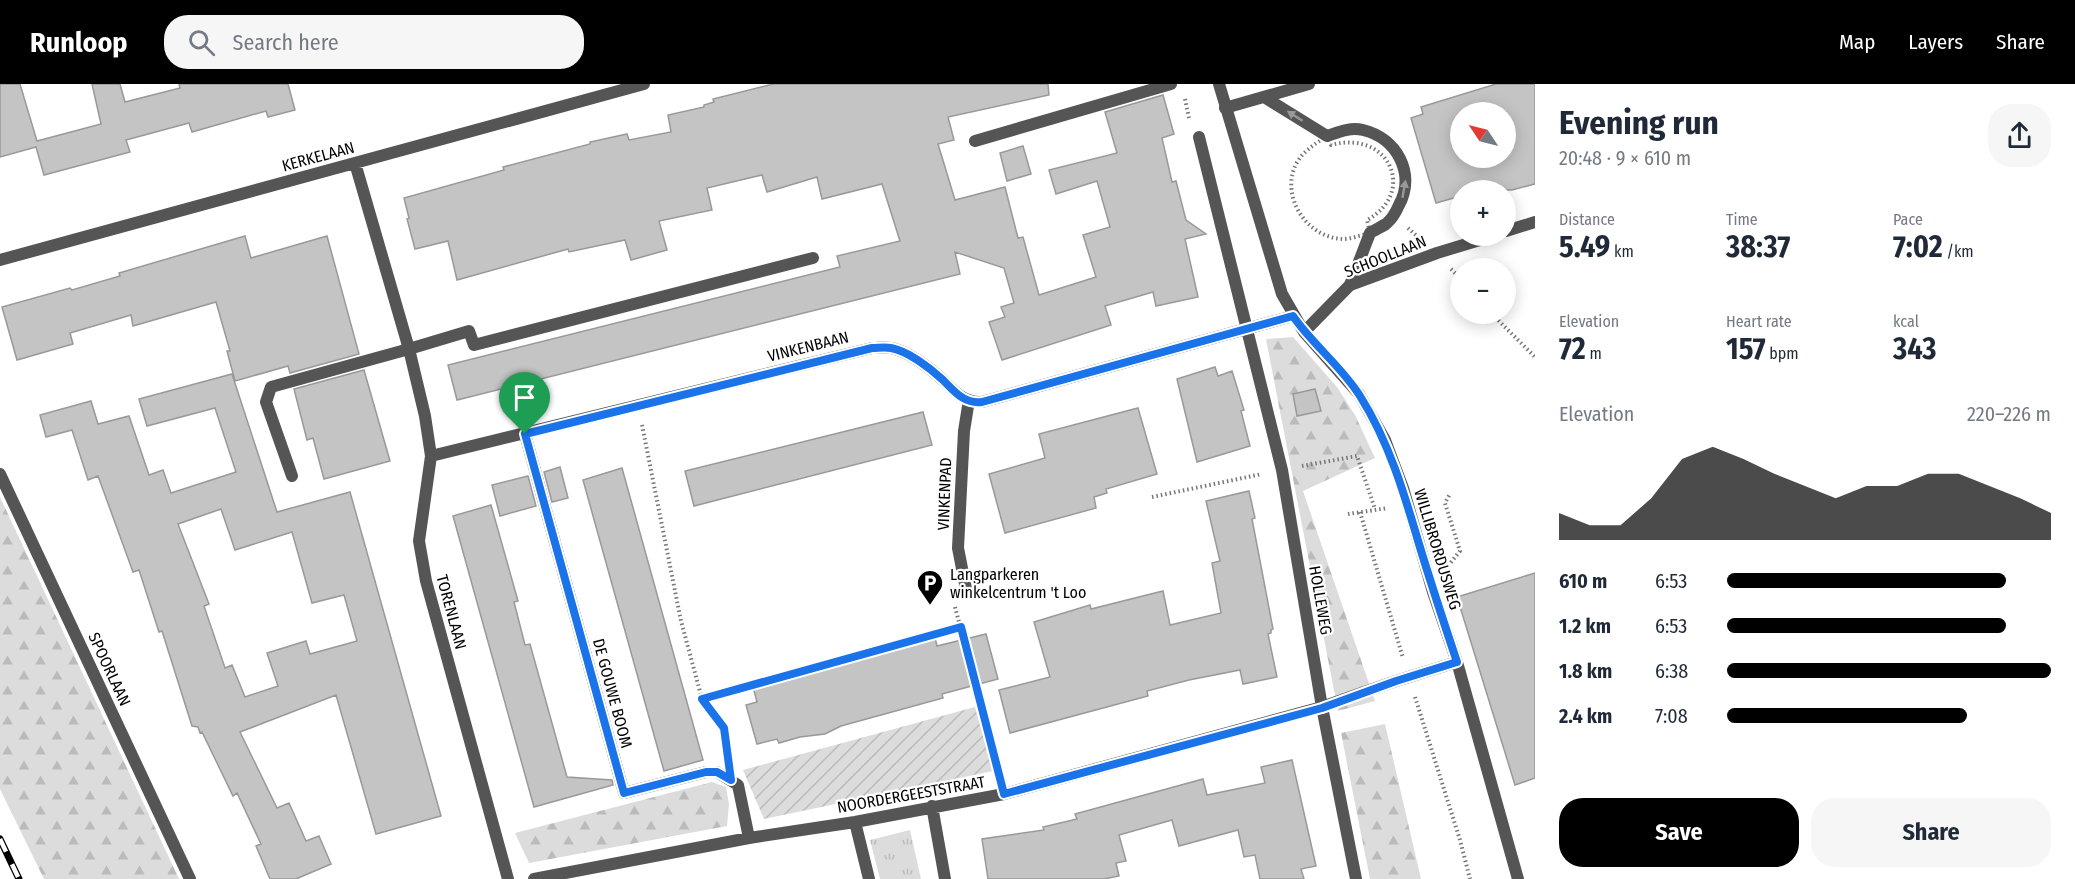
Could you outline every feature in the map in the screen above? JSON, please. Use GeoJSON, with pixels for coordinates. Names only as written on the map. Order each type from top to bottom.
{"type":"FeatureCollection","features":[{"type":"Feature","properties":{"kind":"street","name":"KERKELAAN"},"geometry":{"type":"LineString","coordinates":[[0,260],[644,84]]}},
{"type":"Feature","properties":{"kind":"street"},"geometry":{"type":"LineString","coordinates":[[975,141],[1171,84]]}},
{"type":"Feature","properties":{"kind":"street","name":"WILLIBRORDUSWEG"},"geometry":{"type":"LineString","coordinates":[[1218,84],[1282,294],[1304,332],[1359,394],[1385,440],[1457,662],[1518,879]]}},
{"type":"Feature","properties":{"kind":"street"},"geometry":{"type":"LineString","coordinates":[[1226,108],[1309,84]]}},
{"type":"Feature","properties":{"kind":"street"},"geometry":{"type":"LineString","coordinates":[[1264,97],[1327,136],[1343,130],[1361,129],[1378,135],[1392,146],[1401,160],[1406,178],[1405,195],[1394,216],[1370,233],[1350,285]]}},
{"type":"Feature","properties":{"kind":"street","name":"HOLLEWEG"},"geometry":{"type":"LineString","coordinates":[[1199,137],[1282,470],[1322,708],[1356,879]]}},
{"type":"Feature","properties":{"kind":"street","name":"TORENLAAN"},"geometry":{"type":"LineString","coordinates":[[356,163],[409,349],[425,416],[430,456],[420,541],[426,581],[508,879]]}},
{"type":"Feature","properties":{"kind":"street"},"geometry":{"type":"LineString","coordinates":[[1516,228],[1535,222]]}},
{"type":"Feature","properties":{"kind":"street","name":"SCHOOLLAAN"},"geometry":{"type":"LineString","coordinates":[[1304,332],[1350,285],[1460,246]]}},
{"type":"Feature","properties":{"kind":"street"},"geometry":{"type":"LineString","coordinates":[[292,476],[266,402],[271,387],[469,331],[474,345],[813,258]]}},
{"type":"Feature","properties":{"kind":"street"},"geometry":{"type":"LineString","coordinates":[[969,400],[975,403],[982,402],[1293,316]]}},
{"type":"Feature","properties":{"kind":"street","name":"VINKENBAAN"},"geometry":{"type":"LineString","coordinates":[[430,456],[872,348],[892,348],[906,354],[943,380],[955,394],[969,400]]}},
{"type":"Feature","properties":{"kind":"street","name":"VINKENPAD"},"geometry":{"type":"LineString","coordinates":[[966,590],[958,548],[964,431],[969,400]]}},
{"type":"Feature","properties":{"kind":"street","name":"DE GOUWE BOOM"},"geometry":{"type":"LineString","coordinates":[[525,434],[624,793],[706,772],[717,772],[731,780]]}},
{"type":"Feature","properties":{"kind":"street","name":"SPOORLAAN"},"geometry":{"type":"LineString","coordinates":[[0,474],[190,879]]}},
{"type":"Feature","properties":{"kind":"street"},"geometry":{"type":"LineString","coordinates":[[1322,708],[1457,662]]}},
{"type":"Feature","properties":{"kind":"street","name":"NOORDERGEESTSTRAAT"},"geometry":{"type":"LineString","coordinates":[[534,879],[749,838],[855,822],[1004,794],[1322,708]]}},
{"type":"Feature","properties":{"kind":"street"},"geometry":{"type":"LineString","coordinates":[[731,780],[738,785],[749,838]]}},
{"type":"Feature","properties":{"kind":"street"},"geometry":{"type":"LineString","coordinates":[[932,806],[945,879]]}},
{"type":"Feature","properties":{"kind":"street"},"geometry":{"type":"LineString","coordinates":[[855,822],[869,879]]}},
{"type":"Feature","properties":{"kind":"path"},"geometry":{"type":"LineString","coordinates":[[1184,96],[1192,130],[1199,137]]}},
{"type":"Feature","properties":{"kind":"path"},"geometry":{"type":"LineString","coordinates":[[1327,136],[1331,145],[1346,141],[1369,145],[1387,161],[1392,172],[1393,184],[1390,197],[1383,209],[1367,220],[1370,233],[1344,239],[1327,236],[1312,228],[1300,216],[1293,200],[1292,183],[1296,165],[1305,151],[1327,136]]}},
{"type":"Feature","properties":{"kind":"path"},"geometry":{"type":"LineString","coordinates":[[1502,324],[1535,357]]}},
{"type":"Feature","properties":{"kind":"path"},"geometry":{"type":"LineString","coordinates":[[638,406],[681,621],[702,699],[724,728],[731,780]]}},
{"type":"Feature","properties":{"kind":"path"},"geometry":{"type":"LineString","coordinates":[[1152,497],[1357,456],[1375,509]]}},
{"type":"Feature","properties":{"kind":"path"},"geometry":{"type":"LineString","coordinates":[[1447,567],[1460,551],[1445,503],[1450,494]]}},
{"type":"Feature","properties":{"kind":"path"},"geometry":{"type":"LineString","coordinates":[[1348,514],[1387,506],[1390,517]]}},
{"type":"Feature","properties":{"kind":"path"},"geometry":{"type":"LineString","coordinates":[[955,605],[1004,794]]}},
{"type":"Feature","properties":{"kind":"path"},"geometry":{"type":"LineString","coordinates":[[702,699],[961,627]]}},
{"type":"Feature","properties":{"kind":"green space"},"geometry":{"type":"Polygon","coordinates":[[[1293,337],[1337,387],[1355,415],[1375,458],[1303,491],[1375,701],[1338,711],[1266,339],[1293,337]]]}},
{"type":"Feature","properties":{"kind":"green space"},"geometry":{"type":"Polygon","coordinates":[[[0,497],[179,879],[44,879],[0,789],[0,497]]]}},
{"type":"Feature","properties":{"kind":"green space"},"geometry":{"type":"Polygon","coordinates":[[[975,707],[993,771],[764,819],[743,770],[975,707]]]}},
{"type":"Feature","properties":{"kind":"green space"},"geometry":{"type":"Polygon","coordinates":[[[1385,724],[1421,879],[1370,879],[1341,733],[1385,724]]]}},
{"type":"Feature","properties":{"kind":"green space"},"geometry":{"type":"Polygon","coordinates":[[[712,782],[726,787],[729,804],[727,826],[529,863],[515,833],[712,782]]]}},
{"type":"Feature","properties":{"kind":"green space"},"geometry":{"type":"Polygon","coordinates":[[[910,830],[921,879],[880,879],[870,840],[910,830]]]}},
{"type":"Feature","properties":{"kind":"building"},"geometry":{"type":"Polygon","coordinates":[[[0,84],[20,84],[37,141],[101,124],[92,84],[120,84],[125,102],[180,88],[179,84],[288,84],[295,110],[268,117],[266,111],[192,132],[189,123],[126,140],[130,152],[44,175],[36,147],[0,157],[0,84]]]}},
{"type":"Feature","properties":{"kind":"building"},"geometry":{"type":"Polygon","coordinates":[[[773,84],[1048,84],[1049,95],[948,117],[954,140],[938,144],[955,200],[1005,187],[1018,238],[1023,237],[1039,295],[1096,277],[1083,235],[1110,227],[1097,181],[1056,194],[1049,170],[1117,153],[1105,112],[1163,95],[1174,134],[1162,138],[1172,182],[1176,181],[1186,220],[1206,234],[1185,239],[1198,297],[1156,306],[1153,292],[1105,306],[1111,325],[1002,360],[989,322],[1005,317],[1001,307],[1014,303],[1004,268],[955,252],[960,274],[457,400],[448,365],[840,267],[837,256],[900,241],[882,184],[822,199],[817,177],[767,192],[762,175],[707,188],[712,210],[659,221],[667,250],[631,260],[625,240],[569,252],[568,249],[457,280],[448,241],[415,249],[404,198],[504,170],[503,167],[590,144],[590,142],[627,134],[629,140],[671,132],[668,115],[704,107],[714,102],[713,99],[773,84]]]}},
{"type":"Feature","properties":{"kind":"building"},"geometry":{"type":"Polygon","coordinates":[[[1496,84],[1535,84],[1535,184],[1516,189],[1516,180],[1450,180],[1450,199],[1436,203],[1411,118],[1423,114],[1421,107],[1496,84]]]}},
{"type":"Feature","properties":{"kind":"building"},"geometry":{"type":"Polygon","coordinates":[[[1023,146],[1031,174],[1007,181],[1000,153],[1023,146]]]}},
{"type":"Feature","properties":{"kind":"building"},"geometry":{"type":"Polygon","coordinates":[[[245,236],[251,258],[327,236],[359,354],[290,373],[288,366],[235,381],[227,351],[230,351],[216,302],[133,326],[131,315],[70,333],[73,344],[17,360],[2,307],[120,276],[119,273],[245,236]]]}},
{"type":"Feature","properties":{"kind":"building"},"geometry":{"type":"Polygon","coordinates":[[[1215,367],[1218,376],[1232,371],[1244,410],[1241,411],[1250,446],[1197,462],[1177,379],[1215,367]]]}},
{"type":"Feature","properties":{"kind":"building"},"geometry":{"type":"Polygon","coordinates":[[[364,370],[390,461],[324,479],[313,438],[307,440],[294,389],[364,370]]]}},
{"type":"Feature","properties":{"kind":"building"},"geometry":{"type":"Polygon","coordinates":[[[232,374],[277,512],[350,492],[441,816],[376,834],[336,695],[240,732],[277,808],[289,803],[306,841],[319,836],[331,864],[296,879],[270,879],[256,846],[261,844],[237,793],[233,796],[202,732],[200,733],[198,727],[192,726],[162,631],[159,632],[139,570],[133,572],[98,476],[88,480],[72,430],[46,437],[40,415],[91,401],[98,424],[129,416],[149,475],[163,470],[171,493],[236,472],[215,408],[147,426],[139,399],[232,374]],[[221,509],[178,524],[209,604],[204,606],[225,668],[232,665],[245,697],[278,686],[267,653],[306,641],[310,654],[357,641],[344,595],[312,603],[292,532],[235,550],[221,509]]]}},
{"type":"Feature","properties":{"kind":"building"},"geometry":{"type":"Polygon","coordinates":[[[1315,389],[1321,411],[1297,416],[1293,394],[1315,389]]]}},
{"type":"Feature","properties":{"kind":"building"},"geometry":{"type":"Polygon","coordinates":[[[1138,408],[1157,474],[1106,489],[1107,493],[1094,497],[1096,508],[1005,533],[989,474],[1045,458],[1039,434],[1138,408]]]}},
{"type":"Feature","properties":{"kind":"building"},"geometry":{"type":"Polygon","coordinates":[[[923,412],[932,445],[694,506],[685,471],[923,412]]]}},
{"type":"Feature","properties":{"kind":"building"},"geometry":{"type":"Polygon","coordinates":[[[560,467],[568,498],[552,502],[544,472],[560,467]]]}},
{"type":"Feature","properties":{"kind":"building"},"geometry":{"type":"Polygon","coordinates":[[[622,468],[703,760],[664,771],[583,480],[622,468]]]}},
{"type":"Feature","properties":{"kind":"building"},"geometry":{"type":"Polygon","coordinates":[[[528,476],[536,506],[500,516],[492,485],[528,476]]]}},
{"type":"Feature","properties":{"kind":"building"},"geometry":{"type":"Polygon","coordinates":[[[1249,491],[1255,518],[1252,519],[1273,629],[1268,634],[1277,677],[1243,684],[1240,670],[1189,680],[1147,691],[1148,696],[1010,733],[999,690],[1050,677],[1034,622],[1090,605],[1091,609],[1163,591],[1170,625],[1221,613],[1212,563],[1220,561],[1206,501],[1249,491]]]}},
{"type":"Feature","properties":{"kind":"building"},"geometry":{"type":"Polygon","coordinates":[[[491,505],[518,601],[514,602],[525,645],[530,644],[567,777],[612,780],[613,785],[534,807],[453,516],[491,505]]]}},
{"type":"Feature","properties":{"kind":"building"},"geometry":{"type":"Polygon","coordinates":[[[1535,573],[1535,778],[1515,785],[1457,597],[1535,573]]]}},
{"type":"Feature","properties":{"kind":"building"},"geometry":{"type":"Polygon","coordinates":[[[986,634],[998,679],[942,694],[943,698],[841,726],[825,734],[800,737],[779,743],[777,739],[757,744],[746,705],[757,702],[753,687],[935,638],[937,646],[986,634]]]}},
{"type":"Feature","properties":{"kind":"building"},"geometry":{"type":"Polygon","coordinates":[[[1292,760],[1316,866],[1301,869],[1304,879],[1260,879],[1255,855],[1244,857],[1238,830],[1179,846],[1172,820],[1119,835],[1126,861],[1116,863],[1119,876],[1104,879],[988,879],[982,839],[1044,830],[1043,827],[1077,819],[1075,814],[1203,779],[1207,795],[1265,783],[1261,767],[1292,760]]]}},
{"type":"Feature","properties":{"kind":"railway"},"geometry":{"type":"LineString","coordinates":[[0,839],[19,879]]}},
{"type":"Feature","properties":{"kind":"place","name":"Langparkeren winkelcentrum 't Loo"},"geometry":{"type":"Point","coordinates":[930,606]}},
{"type":"Feature","properties":{"kind":"route"},"geometry":{"type":"LineString","coordinates":[[1293,316],[1304,332],[1359,394],[1385,440],[1457,662],[1322,708],[1004,794],[961,627],[702,699],[724,728],[731,780],[717,772],[706,772],[624,793],[525,434],[872,348],[892,348],[906,354],[943,380],[955,394],[975,403],[982,402],[1293,316]]}}]}
